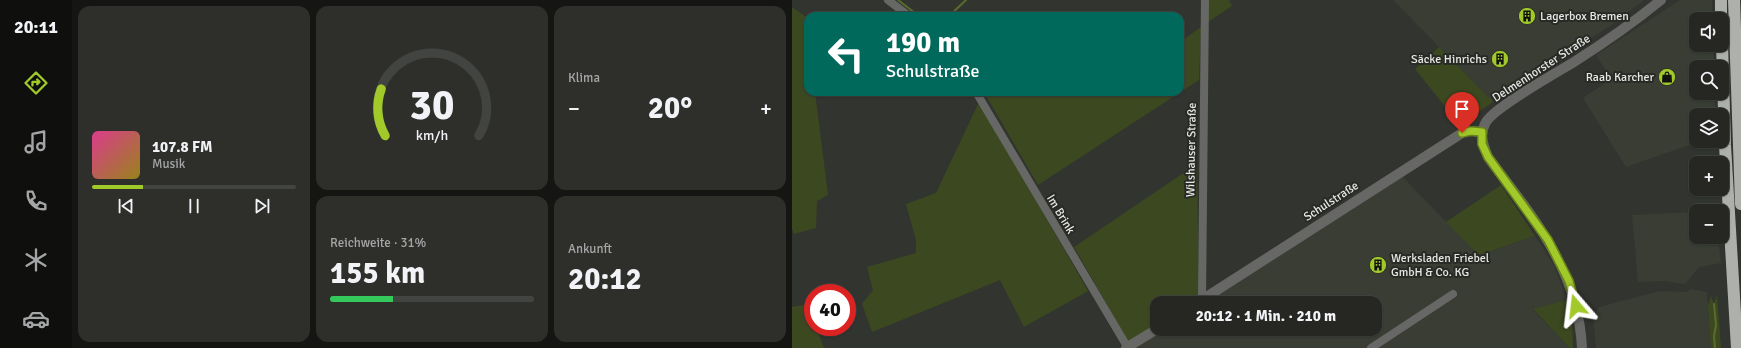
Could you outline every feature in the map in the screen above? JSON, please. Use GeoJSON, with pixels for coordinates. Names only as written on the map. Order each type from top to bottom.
{"type":"FeatureCollection","features":[{"type":"Feature","properties":{"kind":"highway"},"geometry":{"type":"LineString","coordinates":[[1721,0],[1721,12]]}},
{"type":"Feature","properties":{"kind":"highway"},"geometry":{"type":"LineString","coordinates":[[1734,0],[1741,204]]}},
{"type":"Feature","properties":{"kind":"highway"},"geometry":{"type":"LineString","coordinates":[[1722,52],[1728,211],[1737,348]]}},
{"type":"Feature","properties":{"kind":"street"},"geometry":{"type":"LineString","coordinates":[[888,0],[904,12]]}},
{"type":"Feature","properties":{"kind":"street","name":"Wilshauser Straße"},"geometry":{"type":"LineString","coordinates":[[1199,296],[1205,0]]}},
{"type":"Feature","properties":{"kind":"street","name":"Delmenhorster Straße"},"geometry":{"type":"LineString","coordinates":[[1482,132],[1486,122],[1503,107],[1612,37],[1661,0]]}},
{"type":"Feature","properties":{"kind":"street","name":"Im Brink"},"geometry":{"type":"LineString","coordinates":[[978,96],[1127,348]]}},
{"type":"Feature","properties":{"kind":"street","name":"Schulstraße"},"geometry":{"type":"LineString","coordinates":[[1208,296],[1462,133],[1470,131],[1482,132]]}},
{"type":"Feature","properties":{"kind":"street"},"geometry":{"type":"LineString","coordinates":[[1482,132],[1482,144],[1488,157],[1548,240],[1569,281],[1576,306],[1582,348]]}},
{"type":"Feature","properties":{"kind":"street"},"geometry":{"type":"LineString","coordinates":[[1371,348],[1453,294]]}},
{"type":"Feature","properties":{"kind":"street"},"geometry":{"type":"LineString","coordinates":[[1127,348],[1150,333]]}},
{"type":"Feature","properties":{"kind":"shaded area"},"geometry":{"type":"Polygon","coordinates":[[[1393,0],[1644,0],[1610,26],[1493,102],[1393,0]]]}},
{"type":"Feature","properties":{"kind":"shaded area"},"geometry":{"type":"Polygon","coordinates":[[[1680,0],[1712,0],[1712,12],[1689,12],[1689,52],[1713,52],[1714,60],[1689,60],[1689,100],[1715,100],[1715,108],[1689,108],[1689,145],[1626,167],[1583,98],[1611,79],[1596,55],[1680,0]]]}},
{"type":"Feature","properties":{"kind":"shaded area"},"geometry":{"type":"Polygon","coordinates":[[[1402,175],[1479,255],[1535,236],[1554,265],[1567,300],[1533,310],[1570,348],[1133,348],[1152,336],[1382,336],[1382,296],[1214,296],[1402,175]]]}},
{"type":"Feature","properties":{"kind":"shaded area"},"geometry":{"type":"Polygon","coordinates":[[[1689,212],[1689,244],[1719,244],[1721,263],[1699,267],[1685,284],[1665,281],[1638,282],[1632,215],[1689,212]]]}},
{"type":"Feature","properties":{"kind":"shaded area"},"geometry":{"type":"Polygon","coordinates":[[[1691,289],[1707,292],[1711,348],[1596,348],[1593,316],[1599,307],[1659,291],[1686,292],[1691,289]]]}},
{"type":"Feature","properties":{"kind":"green space"},"geometry":{"type":"Polygon","coordinates":[[[1208,0],[1229,0],[1232,6],[1208,22],[1208,0]]]}},
{"type":"Feature","properties":{"kind":"green space"},"geometry":{"type":"Polygon","coordinates":[[[792,7],[804,15],[804,96],[816,96],[828,195],[817,201],[816,228],[794,234],[792,229],[792,7]]]}},
{"type":"Feature","properties":{"kind":"green space"},"geometry":{"type":"Polygon","coordinates":[[[1201,27],[1199,80],[1184,90],[1184,39],[1201,27]]]}},
{"type":"Feature","properties":{"kind":"green space"},"geometry":{"type":"Polygon","coordinates":[[[1439,47],[1493,102],[1460,125],[1415,69],[1439,47]]]}},
{"type":"Feature","properties":{"kind":"green space"},"geometry":{"type":"Polygon","coordinates":[[[986,96],[1174,96],[1038,185],[986,96]]]}},
{"type":"Feature","properties":{"kind":"green space"},"geometry":{"type":"Polygon","coordinates":[[[979,102],[1088,291],[1024,327],[1000,280],[872,332],[862,304],[873,290],[867,267],[916,253],[916,240],[906,204],[936,193],[979,102]]]}},
{"type":"Feature","properties":{"kind":"green space"},"geometry":{"type":"Polygon","coordinates":[[[1197,169],[1199,296],[1150,296],[1150,329],[1129,343],[1074,247],[1188,170],[1197,169]]]}},
{"type":"Feature","properties":{"kind":"green space"},"geometry":{"type":"Polygon","coordinates":[[[1501,185],[1535,236],[1479,255],[1446,222],[1501,185]]]}},
{"type":"Feature","properties":{"kind":"green space"},"geometry":{"type":"Polygon","coordinates":[[[1717,295],[1721,348],[1711,348],[1708,306],[1711,296],[1714,304],[1717,295]]]}},
{"type":"Feature","properties":{"kind":"green space"},"geometry":{"type":"Polygon","coordinates":[[[1567,300],[1572,322],[1573,348],[1570,348],[1533,309],[1567,300]]]}},
{"type":"Feature","properties":{"kind":"green space"},"geometry":{"type":"Polygon","coordinates":[[[804,305],[804,336],[819,336],[824,348],[792,348],[792,307],[804,305]]]}},
{"type":"Feature","properties":{"kind":"waterway"},"geometry":{"type":"LineString","coordinates":[[898,0],[914,12]]}},
{"type":"Feature","properties":{"kind":"waterway"},"geometry":{"type":"LineString","coordinates":[[953,12],[966,0]]}},
{"type":"Feature","properties":{"kind":"waterway"},"geometry":{"type":"LineString","coordinates":[[1714,304],[1716,325],[1714,336],[1715,348]]}},
{"type":"Feature","properties":{"kind":"place","name":"Lagerbox Bremen"},"geometry":{"type":"Point","coordinates":[1527,16]}},
{"type":"Feature","properties":{"kind":"place","name":"Säcke Hinrichs"},"geometry":{"type":"Point","coordinates":[1500,59]}},
{"type":"Feature","properties":{"kind":"place","name":"Raab Karcher"},"geometry":{"type":"Point","coordinates":[1667,77]}},
{"type":"Feature","properties":{"kind":"place","name":"Werksladen Friebel GmbH & Co. KG"},"geometry":{"type":"Point","coordinates":[1378,265]}},
{"type":"Feature","properties":{"kind":"route"},"geometry":{"type":"LineString","coordinates":[[1462,133],[1470,131],[1482,132],[1482,144],[1488,157],[1548,240],[1559,260],[1569,281],[1576,306]]}}]}
